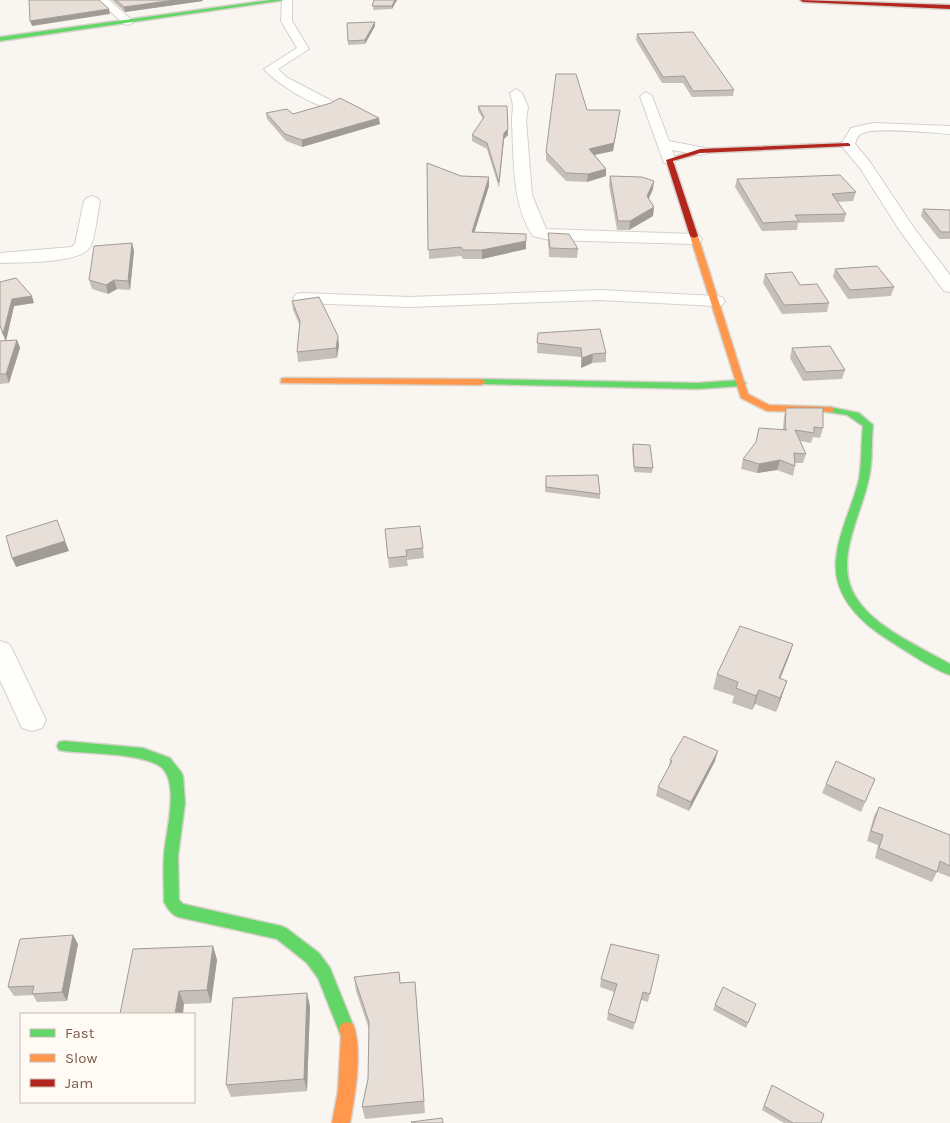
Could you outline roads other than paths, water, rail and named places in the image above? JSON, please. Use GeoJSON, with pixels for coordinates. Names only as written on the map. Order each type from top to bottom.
{"type":"FeatureCollection","features":[{"type":"Feature","properties":{"kind":"street"},"geometry":{"type":"LineString","coordinates":[[103,0],[128,22]]}},
{"type":"Feature","properties":{"kind":"street"},"geometry":{"type":"LineString","coordinates":[[0,39],[282,0]]}},
{"type":"Feature","properties":{"kind":"street"},"geometry":{"type":"LineString","coordinates":[[286,0],[289,6],[286,16],[287,23],[300,38],[303,49],[270,69],[282,80],[327,104]]}},
{"type":"Feature","properties":{"kind":"street"},"geometry":{"type":"LineString","coordinates":[[803,0],[950,7]]}},
{"type":"Feature","properties":{"kind":"street"},"geometry":{"type":"LineString","coordinates":[[516,93],[521,107],[519,120],[524,195],[539,233],[550,235],[694,239]]}},
{"type":"Feature","properties":{"kind":"street"},"geometry":{"type":"LineString","coordinates":[[646,96],[664,144],[716,301],[744,396],[767,408],[849,411],[861,417],[868,425],[864,478],[845,537],[839,562],[839,582],[851,602],[868,619],[950,670]]}},
{"type":"Feature","properties":{"kind":"street"},"geometry":{"type":"LineString","coordinates":[[848,144],[850,137],[857,130],[863,128],[950,130]]}},
{"type":"Feature","properties":{"kind":"street"},"geometry":{"type":"LineString","coordinates":[[664,144],[700,151]]}},
{"type":"Feature","properties":{"kind":"street"},"geometry":{"type":"LineString","coordinates":[[669,160],[700,151],[848,144]]}},
{"type":"Feature","properties":{"kind":"street"},"geometry":{"type":"LineString","coordinates":[[848,144],[875,176],[908,232],[942,263],[950,287]]}},
{"type":"Feature","properties":{"kind":"street"},"geometry":{"type":"LineString","coordinates":[[0,258],[70,253],[78,250],[84,245],[92,201]]}},
{"type":"Feature","properties":{"kind":"street"},"geometry":{"type":"LineString","coordinates":[[302,298],[409,302],[600,295],[716,301]]}},
{"type":"Feature","properties":{"kind":"street"},"geometry":{"type":"LineString","coordinates":[[284,381],[560,382],[697,386],[741,383]]}},
{"type":"Feature","properties":{"kind":"street"},"geometry":{"type":"LineString","coordinates":[[0,651],[32,720]]}},
{"type":"Feature","properties":{"kind":"street"},"geometry":{"type":"LineString","coordinates":[[64,746],[143,753],[165,762],[176,776],[178,803],[171,856],[172,902],[178,910],[221,922],[281,933],[313,958],[324,974],[334,995],[349,1036],[347,1091],[341,1123]]}}]}
